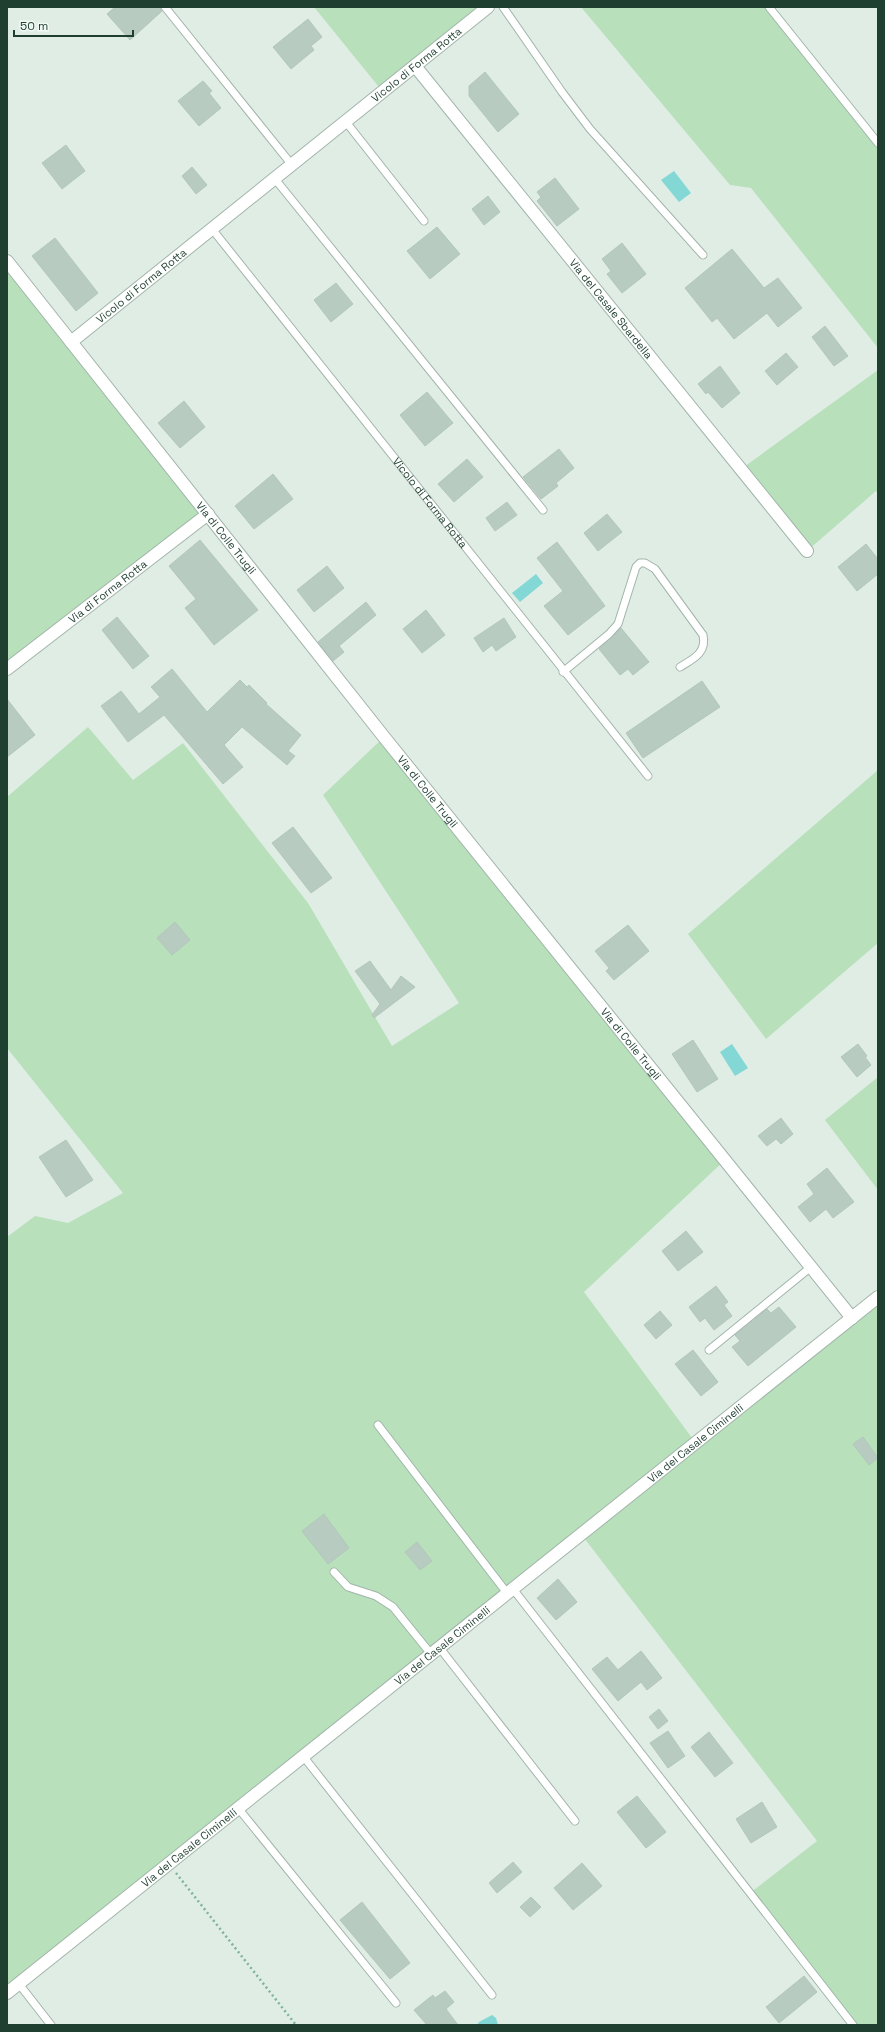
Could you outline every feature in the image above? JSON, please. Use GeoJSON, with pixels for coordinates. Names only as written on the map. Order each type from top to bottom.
{"type":"FeatureCollection","features":[{"type":"Feature","properties":{"kind":"street","name":"Vicolo di Forma Rotta"},"geometry":{"type":"LineString","coordinates":[[71,342],[488,7]]}},
{"type":"Feature","properties":{"kind":"street","name":"Via del Casale Sbardella"},"geometry":{"type":"LineString","coordinates":[[415,66],[807,551]]}},
{"type":"Feature","properties":{"kind":"street","name":"Via di Colle Trugli"},"geometry":{"type":"LineString","coordinates":[[7,261],[384,737],[852,1318]]}},
{"type":"Feature","properties":{"kind":"street","name":"Via di Forma Rotta"},"geometry":{"type":"LineString","coordinates":[[7,669],[208,514]]}},
{"type":"Feature","properties":{"kind":"street","name":"Via del Casale Ciminelli"},"geometry":{"type":"LineString","coordinates":[[7,1993],[878,1297]]}},
{"type":"Feature","properties":{"kind":"lane"},"geometry":{"type":"LineString","coordinates":[[165,7],[292,165]]}},
{"type":"Feature","properties":{"kind":"lane"},"geometry":{"type":"LineString","coordinates":[[503,7],[562,92],[590,129],[703,255]]}},
{"type":"Feature","properties":{"kind":"lane"},"geometry":{"type":"LineString","coordinates":[[769,7],[878,143]]}},
{"type":"Feature","properties":{"kind":"lane"},"geometry":{"type":"LineString","coordinates":[[346,122],[424,221]]}},
{"type":"Feature","properties":{"kind":"lane"},"geometry":{"type":"LineString","coordinates":[[275,178],[543,510]]}},
{"type":"Feature","properties":{"kind":"lane","name":"Vicolo di Forma Rotta"},"geometry":{"type":"LineString","coordinates":[[212,229],[563,672],[648,776]]}},
{"type":"Feature","properties":{"kind":"lane"},"geometry":{"type":"LineString","coordinates":[[563,672],[609,634],[618,624],[624,610],[636,567],[640,563],[645,562],[655,569],[703,635],[704,645],[699,654],[680,667]]}},
{"type":"Feature","properties":{"kind":"lane"},"geometry":{"type":"LineString","coordinates":[[709,1350],[811,1267]]}},
{"type":"Feature","properties":{"kind":"lane"},"geometry":{"type":"LineString","coordinates":[[378,1425],[853,2025]]}},
{"type":"Feature","properties":{"kind":"lane"},"geometry":{"type":"LineString","coordinates":[[334,1572],[348,1587],[376,1596],[393,1607],[435,1651],[575,1821]]}},
{"type":"Feature","properties":{"kind":"lane"},"geometry":{"type":"LineString","coordinates":[[303,1756],[492,1995]]}},
{"type":"Feature","properties":{"kind":"lane"},"geometry":{"type":"LineString","coordinates":[[238,1808],[396,2003]]}},
{"type":"Feature","properties":{"kind":"lane"},"geometry":{"type":"LineString","coordinates":[[19,1984],[51,2025]]}},
{"type":"Feature","properties":{"kind":"path"},"geometry":{"type":"LineString","coordinates":[[169,1864],[296,2025]]}},
{"type":"Feature","properties":{"kind":"green space"},"geometry":{"type":"Polygon","coordinates":[[[314,7],[488,7],[383,92],[314,7]]]}},
{"type":"Feature","properties":{"kind":"green space"},"geometry":{"type":"Polygon","coordinates":[[[581,7],[769,7],[878,143],[878,348],[751,188],[730,185],[581,7]]]}},
{"type":"Feature","properties":{"kind":"green space"},"geometry":{"type":"Polygon","coordinates":[[[7,261],[208,514],[7,669],[7,261]]]}},
{"type":"Feature","properties":{"kind":"green space"},"geometry":{"type":"Polygon","coordinates":[[[878,370],[878,494],[876,491],[807,551],[741,469],[878,370]]]}},
{"type":"Feature","properties":{"kind":"green space"},"geometry":{"type":"Polygon","coordinates":[[[88,727],[133,780],[183,743],[308,903],[392,1046],[459,1003],[323,795],[384,737],[725,1160],[584,1292],[695,1442],[878,1297],[878,2025],[853,2025],[750,1893],[817,1841],[581,1534],[7,1993],[7,1237],[35,1216],[68,1223],[123,1193],[7,1048],[7,797],[88,727]]]}},
{"type":"Feature","properties":{"kind":"green space"},"geometry":{"type":"Polygon","coordinates":[[[878,770],[878,943],[766,1039],[688,934],[878,770]]]}},
{"type":"Feature","properties":{"kind":"green space"},"geometry":{"type":"Polygon","coordinates":[[[878,1077],[878,1190],[825,1120],[878,1077]]]}},
{"type":"Feature","properties":{"kind":"water"},"geometry":{"type":"Polygon","coordinates":[[[674,171],[691,193],[679,202],[661,180],[674,171]]]}},
{"type":"Feature","properties":{"kind":"water"},"geometry":{"type":"Polygon","coordinates":[[[536,574],[543,583],[520,602],[512,593],[536,574]]]}},
{"type":"Feature","properties":{"kind":"water"},"geometry":{"type":"Polygon","coordinates":[[[732,1044],[748,1068],[735,1076],[720,1052],[732,1044]]]}},
{"type":"Feature","properties":{"kind":"water"},"geometry":{"type":"Polygon","coordinates":[[[492,2015],[496,2018],[498,2025],[477,2025],[479,2022],[492,2015]]]}},
{"type":"Feature","properties":{"kind":"building"},"geometry":{"type":"Polygon","coordinates":[[[115,7],[160,7],[162,11],[130,40],[107,14],[115,7]]]}},
{"type":"Feature","properties":{"kind":"building"},"geometry":{"type":"Polygon","coordinates":[[[308,19],[322,37],[311,46],[314,50],[291,69],[273,47],[308,19]]]}},
{"type":"Feature","properties":{"kind":"building"},"geometry":{"type":"Polygon","coordinates":[[[485,72],[519,114],[498,132],[469,96],[469,86],[485,72]]]}},
{"type":"Feature","properties":{"kind":"building"},"geometry":{"type":"Polygon","coordinates":[[[203,81],[212,91],[209,93],[221,108],[199,126],[178,101],[203,81]]]}},
{"type":"Feature","properties":{"kind":"building"},"geometry":{"type":"Polygon","coordinates":[[[66,145],[85,171],[62,189],[42,163],[66,145]]]}},
{"type":"Feature","properties":{"kind":"building"},"geometry":{"type":"Polygon","coordinates":[[[192,167],[207,185],[196,194],[182,176],[192,167]]]}},
{"type":"Feature","properties":{"kind":"building"},"geometry":{"type":"Polygon","coordinates":[[[555,178],[579,209],[557,226],[537,201],[541,197],[537,192],[555,178]]]}},
{"type":"Feature","properties":{"kind":"building"},"geometry":{"type":"Polygon","coordinates":[[[488,196],[500,212],[484,225],[472,209],[488,196]]]}},
{"type":"Feature","properties":{"kind":"building"},"geometry":{"type":"Polygon","coordinates":[[[437,227],[460,254],[430,279],[407,251],[437,227]]]}},
{"type":"Feature","properties":{"kind":"building"},"geometry":{"type":"Polygon","coordinates":[[[55,238],[98,293],[76,311],[32,256],[55,238]]]}},
{"type":"Feature","properties":{"kind":"building"},"geometry":{"type":"Polygon","coordinates":[[[622,243],[646,274],[622,293],[607,274],[611,271],[602,259],[622,243]]]}},
{"type":"Feature","properties":{"kind":"building"},"geometry":{"type":"Polygon","coordinates":[[[732,249],[764,288],[778,278],[802,308],[778,327],[767,313],[734,339],[717,318],[712,322],[685,288],[732,249]]]}},
{"type":"Feature","properties":{"kind":"building"},"geometry":{"type":"Polygon","coordinates":[[[336,283],[353,304],[331,322],[314,300],[336,283]]]}},
{"type":"Feature","properties":{"kind":"building"},"geometry":{"type":"Polygon","coordinates":[[[825,326],[848,356],[834,366],[812,337],[825,326]]]}},
{"type":"Feature","properties":{"kind":"building"},"geometry":{"type":"Polygon","coordinates":[[[786,353],[798,367],[777,385],[765,371],[786,353]]]}},
{"type":"Feature","properties":{"kind":"building"},"geometry":{"type":"Polygon","coordinates":[[[720,366],[740,393],[722,408],[708,392],[706,394],[698,384],[720,366]]]}},
{"type":"Feature","properties":{"kind":"building"},"geometry":{"type":"Polygon","coordinates":[[[427,392],[453,423],[425,446],[400,415],[427,392]]]}},
{"type":"Feature","properties":{"kind":"building"},"geometry":{"type":"Polygon","coordinates":[[[184,401],[205,427],[180,448],[158,423],[184,401]]]}},
{"type":"Feature","properties":{"kind":"building"},"geometry":{"type":"Polygon","coordinates":[[[559,449],[574,468],[556,483],[558,486],[541,499],[523,477],[559,449]]]}},
{"type":"Feature","properties":{"kind":"building"},"geometry":{"type":"Polygon","coordinates":[[[467,459],[483,477],[454,502],[438,484],[467,459]]]}},
{"type":"Feature","properties":{"kind":"building"},"geometry":{"type":"Polygon","coordinates":[[[273,474],[293,499],[254,529],[235,506],[273,474]]]}},
{"type":"Feature","properties":{"kind":"building"},"geometry":{"type":"Polygon","coordinates":[[[507,502],[517,515],[495,531],[486,518],[507,502]]]}},
{"type":"Feature","properties":{"kind":"building"},"geometry":{"type":"Polygon","coordinates":[[[607,514],[622,532],[598,551],[584,533],[607,514]]]}},
{"type":"Feature","properties":{"kind":"building"},"geometry":{"type":"Polygon","coordinates":[[[200,540],[258,610],[214,645],[185,608],[196,599],[169,566],[200,540]]]}},
{"type":"Feature","properties":{"kind":"building"},"geometry":{"type":"Polygon","coordinates":[[[557,542],[605,606],[568,635],[544,606],[563,591],[537,558],[557,542]]]}},
{"type":"Feature","properties":{"kind":"building"},"geometry":{"type":"Polygon","coordinates":[[[866,544],[878,559],[878,574],[857,591],[838,567],[866,544]]]}},
{"type":"Feature","properties":{"kind":"building"},"geometry":{"type":"Polygon","coordinates":[[[327,566],[344,588],[314,612],[297,590],[327,566]]]}},
{"type":"Feature","properties":{"kind":"building"},"geometry":{"type":"Polygon","coordinates":[[[366,602],[376,615],[339,646],[344,652],[333,661],[318,642],[366,602]]]}},
{"type":"Feature","properties":{"kind":"building"},"geometry":{"type":"Polygon","coordinates":[[[426,610],[445,635],[422,653],[403,629],[426,610]]]}},
{"type":"Feature","properties":{"kind":"building"},"geometry":{"type":"Polygon","coordinates":[[[117,617],[149,656],[133,669],[102,630],[117,617]]]}},
{"type":"Feature","properties":{"kind":"building"},"geometry":{"type":"Polygon","coordinates":[[[504,618],[516,637],[496,651],[492,645],[483,652],[474,638],[504,618]]]}},
{"type":"Feature","properties":{"kind":"building"},"geometry":{"type":"Polygon","coordinates":[[[621,628],[649,662],[633,675],[628,669],[620,675],[599,649],[621,628]]]}},
{"type":"Feature","properties":{"kind":"building"},"geometry":{"type":"Polygon","coordinates":[[[172,669],[207,712],[240,680],[247,687],[249,685],[267,703],[266,704],[301,735],[288,751],[295,756],[287,765],[242,727],[224,745],[243,767],[223,784],[164,715],[128,742],[101,706],[121,691],[139,714],[160,697],[151,687],[172,669]]]}},
{"type":"Feature","properties":{"kind":"building"},"geometry":{"type":"Polygon","coordinates":[[[702,681],[720,707],[643,758],[626,733],[702,681]]]}},
{"type":"Feature","properties":{"kind":"building"},"geometry":{"type":"Polygon","coordinates":[[[7,699],[35,735],[7,757],[7,699]]]}},
{"type":"Feature","properties":{"kind":"building"},"geometry":{"type":"Polygon","coordinates":[[[293,827],[332,878],[311,893],[272,843],[293,827]]]}},
{"type":"Feature","properties":{"kind":"building"},"geometry":{"type":"Polygon","coordinates":[[[175,922],[190,940],[172,955],[157,938],[175,922]]]}},
{"type":"Feature","properties":{"kind":"building"},"geometry":{"type":"Polygon","coordinates":[[[628,925],[649,951],[614,980],[606,971],[609,968],[595,951],[628,925]]]}},
{"type":"Feature","properties":{"kind":"building"},"geometry":{"type":"Polygon","coordinates":[[[370,961],[391,990],[401,976],[415,987],[374,1018],[372,1015],[380,1004],[355,971],[370,961]]]}},
{"type":"Feature","properties":{"kind":"building"},"geometry":{"type":"Polygon","coordinates":[[[693,1040],[718,1079],[697,1092],[672,1054],[693,1040]]]}},
{"type":"Feature","properties":{"kind":"building"},"geometry":{"type":"Polygon","coordinates":[[[858,1044],[867,1056],[865,1057],[871,1065],[857,1077],[841,1057],[858,1044]]]}},
{"type":"Feature","properties":{"kind":"building"},"geometry":{"type":"Polygon","coordinates":[[[781,1118],[793,1134],[781,1144],[776,1139],[767,1146],[758,1136],[781,1118]]]}},
{"type":"Feature","properties":{"kind":"building"},"geometry":{"type":"Polygon","coordinates":[[[66,1140],[93,1180],[66,1197],[39,1157],[66,1140]]]}},
{"type":"Feature","properties":{"kind":"building"},"geometry":{"type":"Polygon","coordinates":[[[827,1168],[854,1202],[833,1218],[826,1209],[810,1222],[798,1207],[814,1194],[807,1184],[827,1168]]]}},
{"type":"Feature","properties":{"kind":"building"},"geometry":{"type":"Polygon","coordinates":[[[686,1231],[703,1252],[678,1271],[662,1251],[686,1231]]]}},
{"type":"Feature","properties":{"kind":"building"},"geometry":{"type":"Polygon","coordinates":[[[716,1286],[728,1302],[724,1305],[732,1316],[714,1330],[705,1318],[700,1322],[689,1307],[716,1286]]]}},
{"type":"Feature","properties":{"kind":"building"},"geometry":{"type":"Polygon","coordinates":[[[779,1307],[796,1327],[748,1366],[732,1347],[740,1341],[735,1335],[767,1309],[771,1313],[779,1307]]]}},
{"type":"Feature","properties":{"kind":"building"},"geometry":{"type":"Polygon","coordinates":[[[660,1311],[672,1325],[656,1339],[644,1325],[660,1311]]]}},
{"type":"Feature","properties":{"kind":"building"},"geometry":{"type":"Polygon","coordinates":[[[693,1350],[718,1382],[701,1396],[675,1364],[693,1350]]]}},
{"type":"Feature","properties":{"kind":"building"},"geometry":{"type":"Polygon","coordinates":[[[863,1437],[878,1458],[869,1465],[853,1444],[863,1437]]]}},
{"type":"Feature","properties":{"kind":"building"},"geometry":{"type":"Polygon","coordinates":[[[324,1514],[349,1548],[328,1564],[302,1531],[324,1514]]]}},
{"type":"Feature","properties":{"kind":"building"},"geometry":{"type":"Polygon","coordinates":[[[417,1542],[432,1561],[420,1570],[405,1552],[417,1542]]]}},
{"type":"Feature","properties":{"kind":"building"},"geometry":{"type":"Polygon","coordinates":[[[558,1579],[577,1602],[556,1620],[537,1598],[558,1579]]]}},
{"type":"Feature","properties":{"kind":"building"},"geometry":{"type":"Polygon","coordinates":[[[641,1651],[662,1678],[647,1690],[641,1682],[618,1701],[592,1669],[607,1657],[618,1670],[641,1651]]]}},
{"type":"Feature","properties":{"kind":"building"},"geometry":{"type":"Polygon","coordinates":[[[659,1709],[668,1721],[658,1729],[649,1717],[659,1709]]]}},
{"type":"Feature","properties":{"kind":"building"},"geometry":{"type":"Polygon","coordinates":[[[668,1731],[685,1756],[668,1768],[650,1743],[668,1731]]]}},
{"type":"Feature","properties":{"kind":"building"},"geometry":{"type":"Polygon","coordinates":[[[709,1732],[733,1763],[715,1777],[691,1747],[709,1732]]]}},
{"type":"Feature","properties":{"kind":"building"},"geometry":{"type":"Polygon","coordinates":[[[637,1796],[666,1832],[646,1848],[617,1812],[637,1796]]]}},
{"type":"Feature","properties":{"kind":"building"},"geometry":{"type":"Polygon","coordinates":[[[762,1802],[777,1827],[751,1843],[736,1819],[762,1802]]]}},
{"type":"Feature","properties":{"kind":"building"},"geometry":{"type":"Polygon","coordinates":[[[513,1862],[522,1872],[497,1893],[489,1883],[513,1862]]]}},
{"type":"Feature","properties":{"kind":"building"},"geometry":{"type":"Polygon","coordinates":[[[582,1863],[602,1886],[573,1910],[554,1888],[582,1863]]]}},
{"type":"Feature","properties":{"kind":"building"},"geometry":{"type":"Polygon","coordinates":[[[531,1897],[541,1907],[530,1917],[520,1907],[531,1897]]]}},
{"type":"Feature","properties":{"kind":"building"},"geometry":{"type":"Polygon","coordinates":[[[362,1902],[410,1963],[390,1979],[340,1920],[362,1902]]]}},
{"type":"Feature","properties":{"kind":"building"},"geometry":{"type":"Polygon","coordinates":[[[804,1976],[817,1992],[779,2023],[766,2007],[804,1976]]]}},
{"type":"Feature","properties":{"kind":"building"},"geometry":{"type":"Polygon","coordinates":[[[445,1991],[454,2002],[446,2009],[458,2025],[427,2025],[414,2010],[433,1995],[435,1998],[445,1991]]]}}]}
